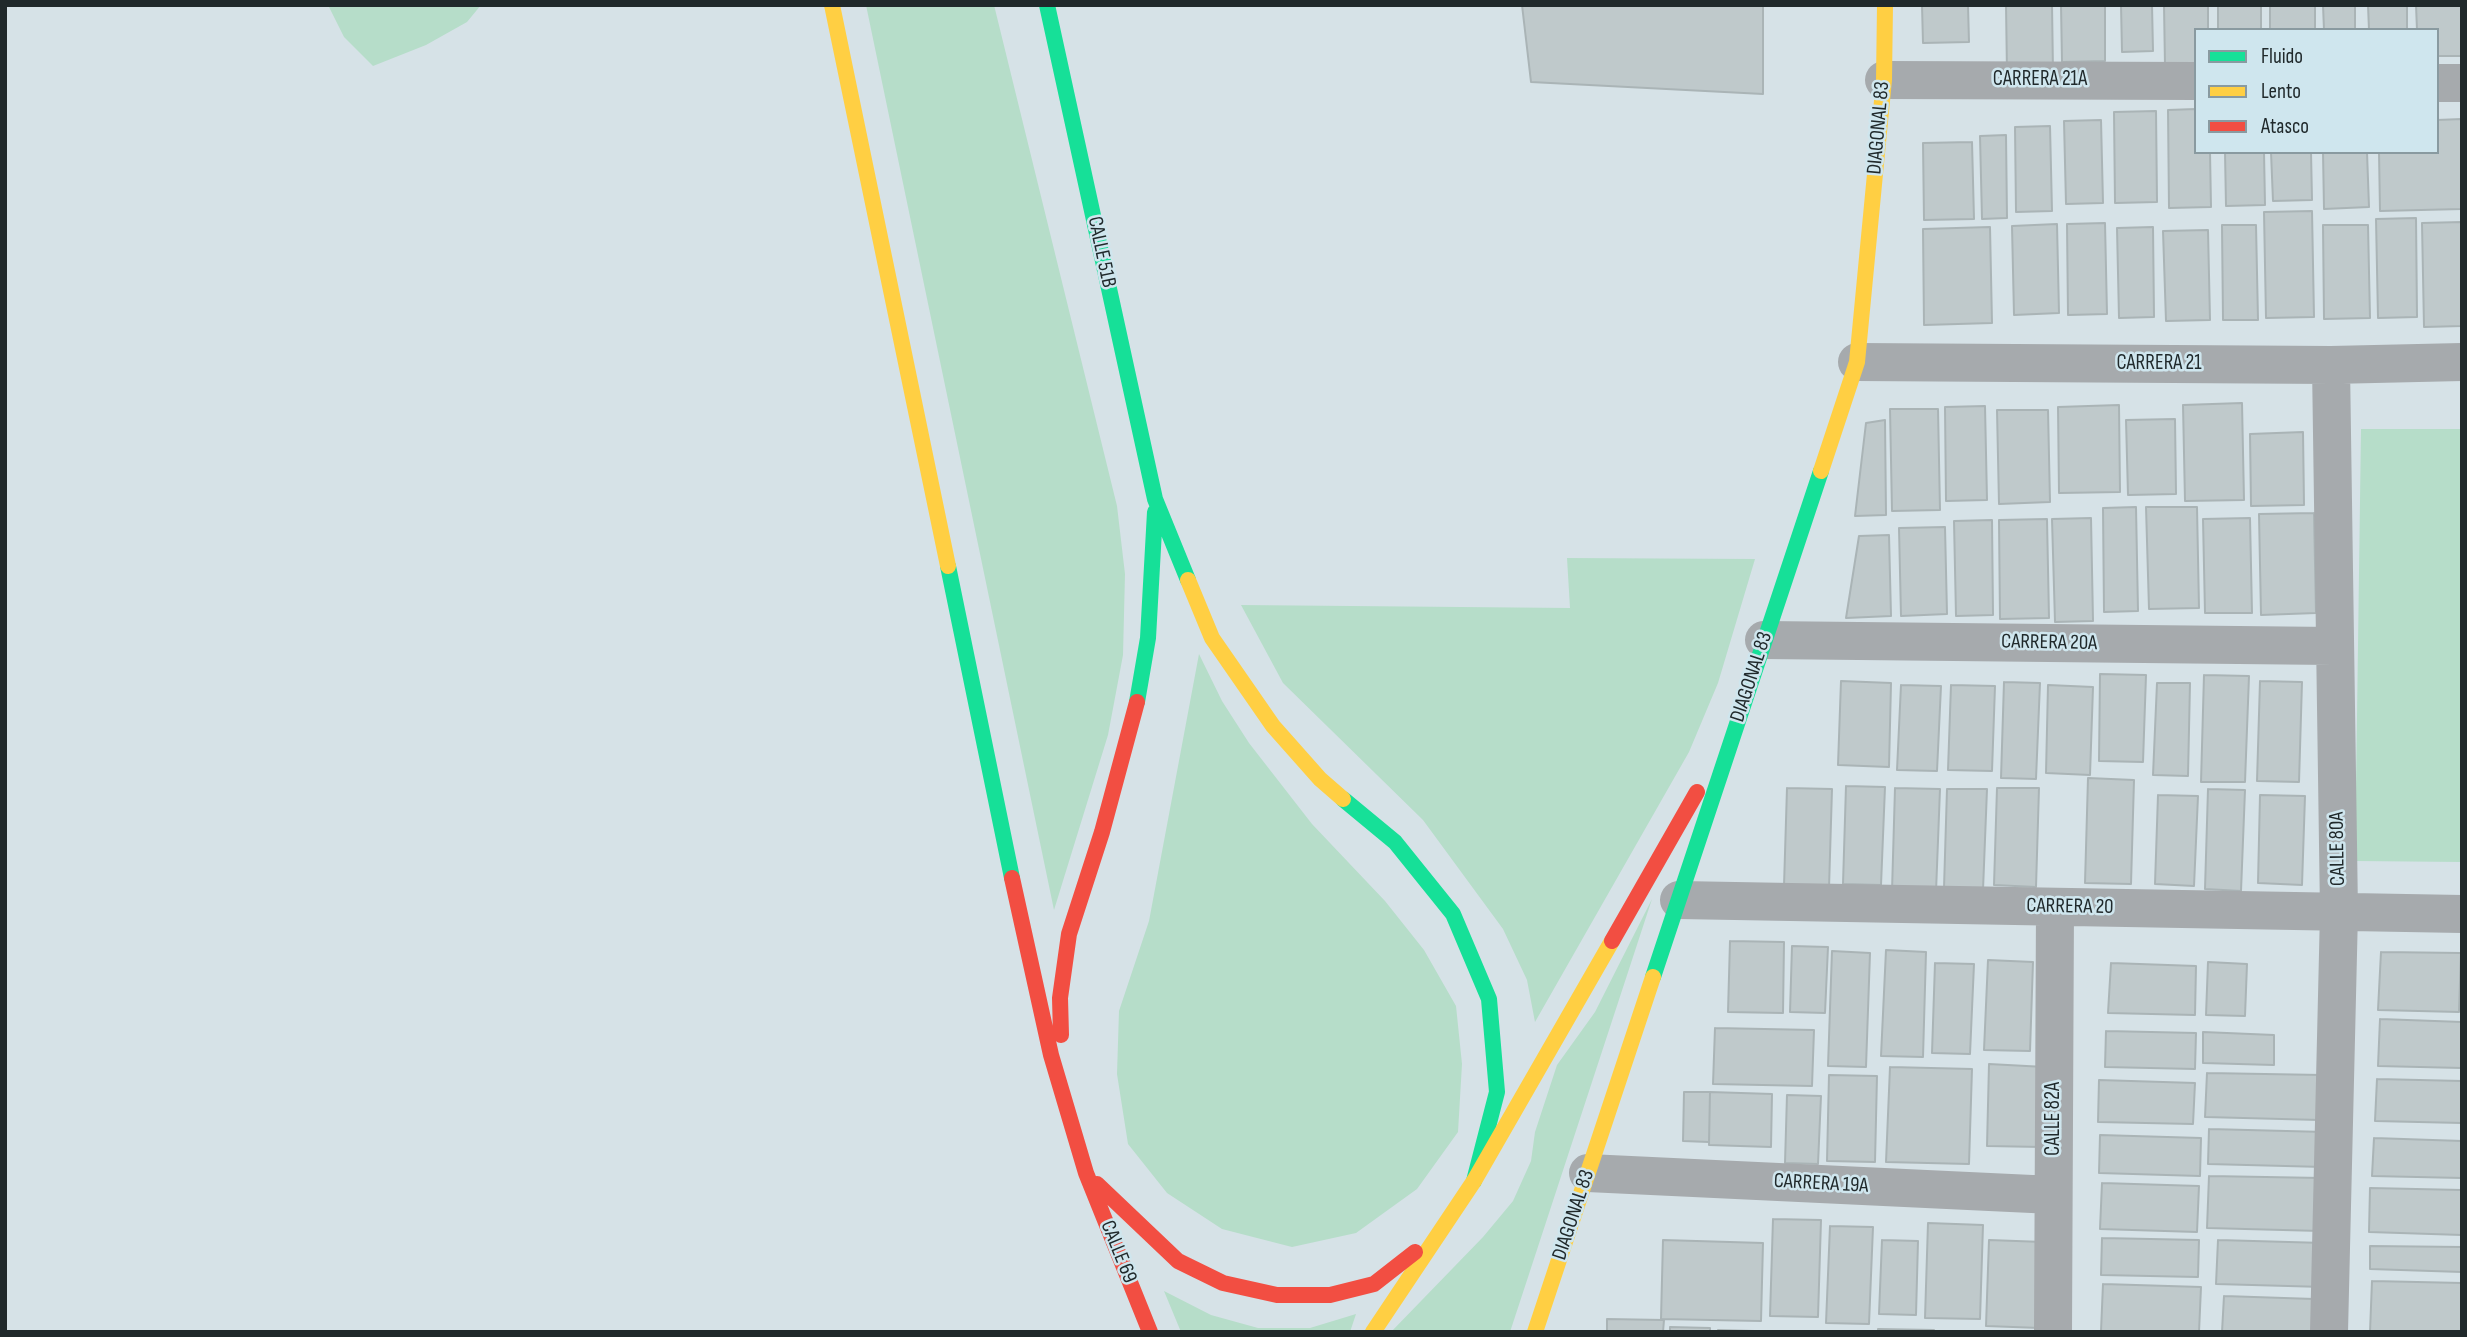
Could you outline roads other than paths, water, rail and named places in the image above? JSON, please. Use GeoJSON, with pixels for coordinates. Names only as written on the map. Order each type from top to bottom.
{"type":"FeatureCollection","features":[{"type":"Feature","properties":{"kind":"street"},"geometry":{"type":"LineString","coordinates":[[832,5],[1021,923],[1051,1055],[1063,1091]]}},
{"type":"Feature","properties":{"kind":"street","name":"CALLE 51B"},"geometry":{"type":"LineString","coordinates":[[1046,5],[1155,499]]}},
{"type":"Feature","properties":{"kind":"street","name":"DIAGONAL 83"},"geometry":{"type":"LineString","coordinates":[[1535,1332],[1857,362],[1884,79],[1885,5]]}},
{"type":"Feature","properties":{"kind":"street","name":"CARRERA 21A"},"geometry":{"type":"LineString","coordinates":[[1884,79],[2194,81]]}},
{"type":"Feature","properties":{"kind":"street"},"geometry":{"type":"LineString","coordinates":[[2439,83],[2462,83]]}},
{"type":"Feature","properties":{"kind":"street","name":"CARRERA 21"},"geometry":{"type":"LineString","coordinates":[[1857,362],[2330,365],[2462,362]]}},
{"type":"Feature","properties":{"kind":"street","name":"CALLE 80A"},"geometry":{"type":"LineString","coordinates":[[2329,1332],[2339,912],[2330,365]]}},
{"type":"Feature","properties":{"kind":"street"},"geometry":{"type":"LineString","coordinates":[[1063,1091],[1060,998],[1069,934],[1102,832],[1137,699],[1149,638],[1155,499]]}},
{"type":"Feature","properties":{"kind":"street"},"geometry":{"type":"LineString","coordinates":[[1155,499],[1212,638],[1273,726],[1320,779],[1395,842],[1453,914],[1489,999],[1497,1092],[1474,1181]]}},
{"type":"Feature","properties":{"kind":"street","name":"CARRERA 20A"},"geometry":{"type":"LineString","coordinates":[[1764,640],[2333,646]]}},
{"type":"Feature","properties":{"kind":"street"},"geometry":{"type":"LineString","coordinates":[[1373,1332],[1474,1181],[1737,723]]}},
{"type":"Feature","properties":{"kind":"street","name":"CARRERA 20"},"geometry":{"type":"LineString","coordinates":[[1679,900],[2462,914]]}},
{"type":"Feature","properties":{"kind":"street","name":"CALLE 82A"},"geometry":{"type":"LineString","coordinates":[[2053,1332],[2055,907]]}},
{"type":"Feature","properties":{"kind":"street","name":"CALLE 69"},"geometry":{"type":"LineString","coordinates":[[1063,1091],[1086,1173],[1150,1332]]}},
{"type":"Feature","properties":{"kind":"street"},"geometry":{"type":"LineString","coordinates":[[1086,1173],[1178,1261],[1223,1283],[1277,1295],[1330,1295],[1374,1284],[1435,1237]]}},
{"type":"Feature","properties":{"kind":"street","name":"CARRERA 19A"},"geometry":{"type":"LineString","coordinates":[[1588,1173],[2053,1195]]}}]}
